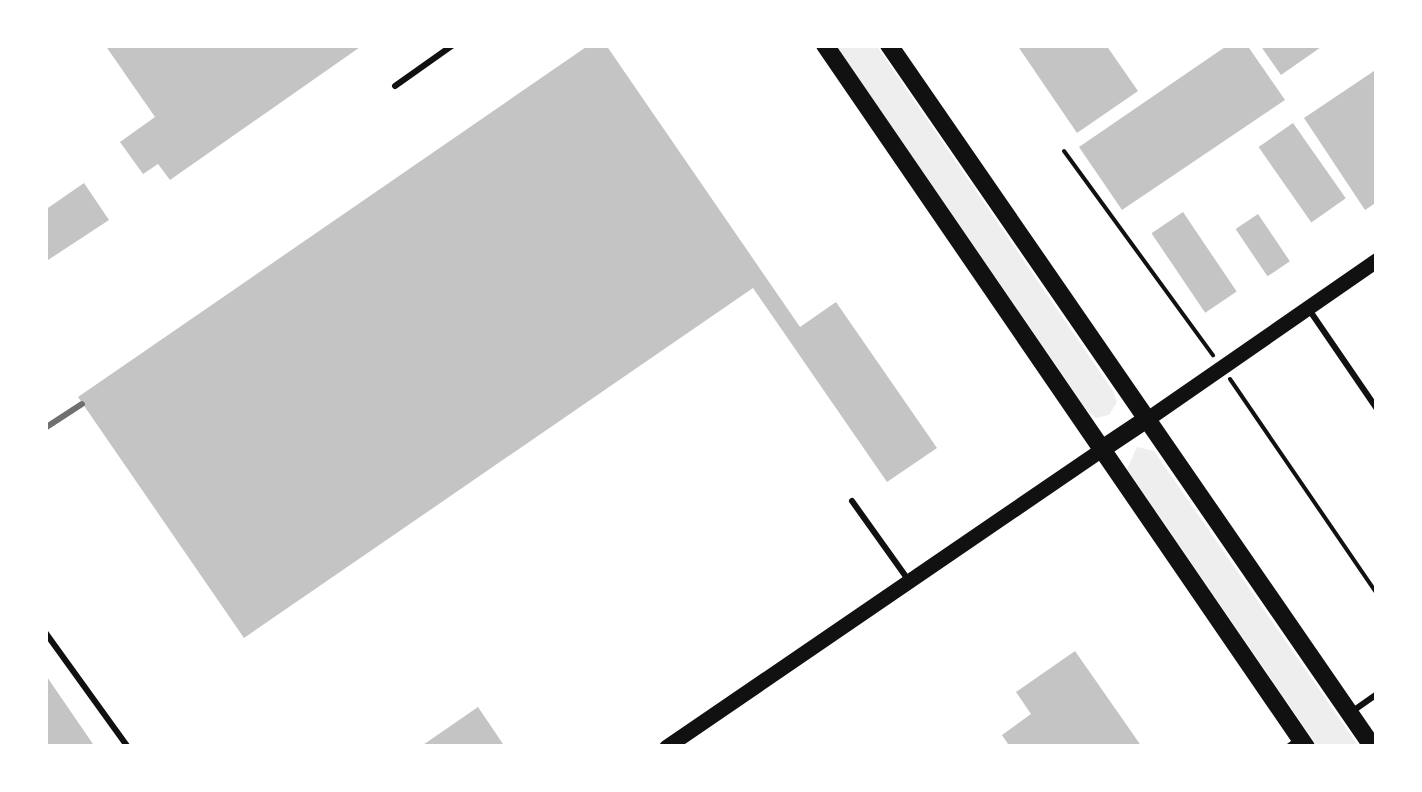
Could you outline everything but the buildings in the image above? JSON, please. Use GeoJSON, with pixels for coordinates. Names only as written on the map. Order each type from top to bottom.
{"type":"FeatureCollection","features":[{"type":"Feature","properties":{"kind":"main road"},"geometry":{"type":"LineString","coordinates":[[825,45],[1298,744]]}},
{"type":"Feature","properties":{"kind":"main road"},"geometry":{"type":"LineString","coordinates":[[889,45],[1372,747]]}},
{"type":"Feature","properties":{"kind":"main road"},"geometry":{"type":"LineString","coordinates":[[1102,449],[1146,419]]}},
{"type":"Feature","properties":{"kind":"street"},"geometry":{"type":"LineString","coordinates":[[1146,419],[1377,260]]}},
{"type":"Feature","properties":{"kind":"street"},"geometry":{"type":"LineString","coordinates":[[666,747],[1102,449]]}},
{"type":"Feature","properties":{"kind":"lane"},"geometry":{"type":"LineString","coordinates":[[395,86],[453,45]]}},
{"type":"Feature","properties":{"kind":"lane"},"geometry":{"type":"LineString","coordinates":[[1308,308],[1377,409]]}},
{"type":"Feature","properties":{"kind":"lane"},"geometry":{"type":"LineString","coordinates":[[852,501],[909,581]]}},
{"type":"Feature","properties":{"kind":"lane"},"geometry":{"type":"LineString","coordinates":[[45,632],[128,747]]}},
{"type":"Feature","properties":{"kind":"lane"},"geometry":{"type":"LineString","coordinates":[[1350,714],[1377,694]]}},
{"type":"Feature","properties":{"kind":"shaded area"},"geometry":{"type":"Polygon","coordinates":[[[836,45],[876,45],[1113,391],[1117,402],[1109,415],[1096,418],[1086,409],[836,45]]]}},
{"type":"Feature","properties":{"kind":"shaded area"},"geometry":{"type":"Polygon","coordinates":[[[1137,447],[1154,451],[1359,747],[1318,747],[1127,469],[1137,447]]]}},
{"type":"Feature","properties":{"kind":"railway"},"geometry":{"type":"LineString","coordinates":[[45,428],[82,404]]}}]}
